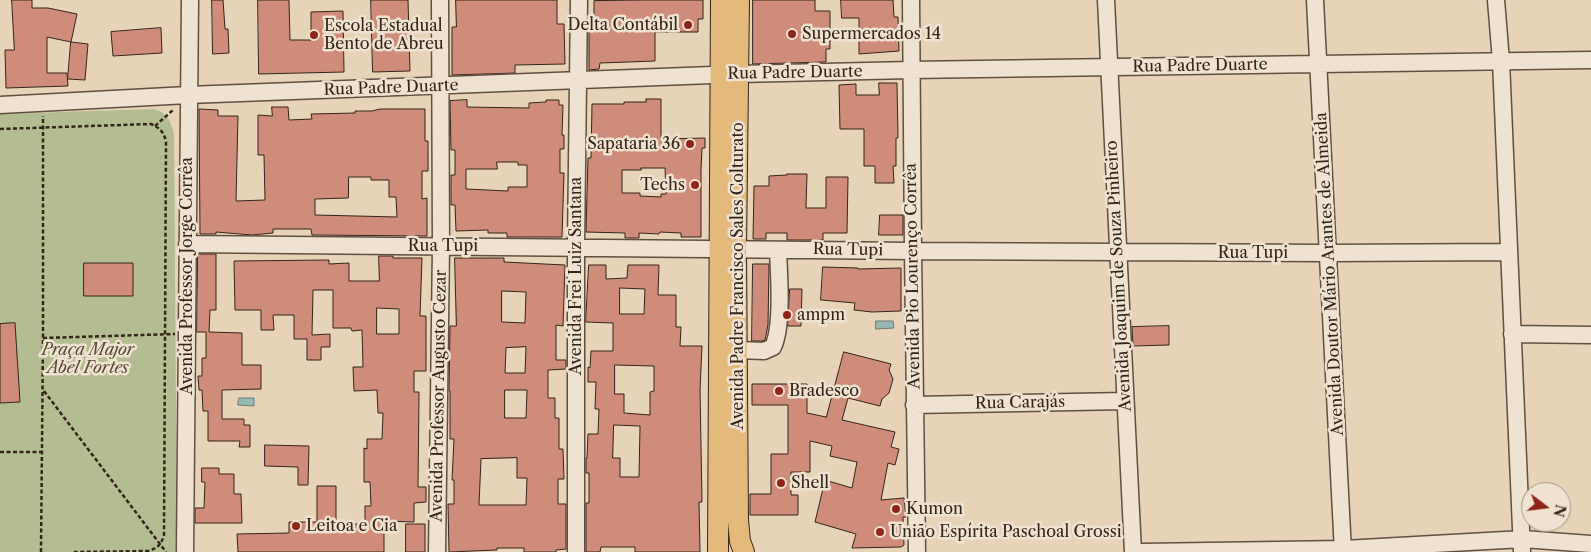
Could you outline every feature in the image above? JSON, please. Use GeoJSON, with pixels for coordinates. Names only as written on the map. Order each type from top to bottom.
{"type":"FeatureCollection","features":[{"type":"Feature","properties":{"kind":"main road","name":"Avenida Padre Francisco Sales Colturato"},"geometry":{"type":"LineString","coordinates":[[718,552],[728,249],[729,74],[721,0]]}},
{"type":"Feature","properties":{"kind":"main road","name":"Avenida Padre Francisco Sales Colturato"},"geometry":{"type":"LineString","coordinates":[[729,74],[739,0]]}},
{"type":"Feature","properties":{"kind":"main road","name":"Avenida Padre Francisco Sales Colturato"},"geometry":{"type":"LineString","coordinates":[[728,249],[737,350],[738,520],[740,541],[744,552]]}},
{"type":"Feature","properties":{"kind":"street","name":"Avenida Professor Jorge Corrêa"},"geometry":{"type":"LineString","coordinates":[[185,552],[190,0]]}},
{"type":"Feature","properties":{"kind":"street","name":"Avenida Professor Augusto Cezar"},"geometry":{"type":"LineString","coordinates":[[437,552],[441,246],[440,0]]}},
{"type":"Feature","properties":{"kind":"street","name":"Avenida Frei Luiz Santana"},"geometry":{"type":"LineString","coordinates":[[576,552],[576,246],[579,0]]}},
{"type":"Feature","properties":{"kind":"street","name":"Avenida Pio Lourenço Corrêa"},"geometry":{"type":"LineString","coordinates":[[911,0],[912,251],[917,552]]}},
{"type":"Feature","properties":{"kind":"street","name":"Avenida Joaquim de Souza Pinheiro"},"geometry":{"type":"LineString","coordinates":[[1106,0],[1133,552]]}},
{"type":"Feature","properties":{"kind":"street","name":"Avenida Doutor Mário Arantes de Almeida"},"geometry":{"type":"LineString","coordinates":[[1315,0],[1320,64],[1344,550]]}},
{"type":"Feature","properties":{"kind":"street"},"geometry":{"type":"LineString","coordinates":[[1496,0],[1501,61],[1522,546]]}},
{"type":"Feature","properties":{"kind":"street","name":"Rua Padre Duarte"},"geometry":{"type":"LineString","coordinates":[[0,104],[729,74],[1591,60]]}},
{"type":"Feature","properties":{"kind":"street","name":"Rua Tupi"},"geometry":{"type":"LineString","coordinates":[[187,244],[576,246],[912,251],[1509,252]]}},
{"type":"Feature","properties":{"kind":"street"},"geometry":{"type":"LineString","coordinates":[[737,350],[764,351],[774,347],[777,339],[779,299],[778,250]]}},
{"type":"Feature","properties":{"kind":"street"},"geometry":{"type":"LineString","coordinates":[[1512,334],[1591,335]]}},
{"type":"Feature","properties":{"kind":"street","name":"Rua Carajás"},"geometry":{"type":"LineString","coordinates":[[914,405],[1125,401]]}},
{"type":"Feature","properties":{"kind":"street"},"geometry":{"type":"LineString","coordinates":[[1142,552],[1344,550],[1591,544]]}},
{"type":"Feature","properties":{"kind":"path"},"geometry":{"type":"LineString","coordinates":[[41,552],[43,102]]}},
{"type":"Feature","properties":{"kind":"path"},"geometry":{"type":"LineString","coordinates":[[155,126],[162,120]]}},
{"type":"Feature","properties":{"kind":"path"},"geometry":{"type":"LineString","coordinates":[[0,129],[151,124],[159,128],[166,142],[164,535],[160,545],[148,551],[73,552]]}},
{"type":"Feature","properties":{"kind":"path"},"geometry":{"type":"LineString","coordinates":[[43,338],[186,333]]}},
{"type":"Feature","properties":{"kind":"path"},"geometry":{"type":"LineString","coordinates":[[43,390],[166,552]]}},
{"type":"Feature","properties":{"kind":"path"},"geometry":{"type":"LineString","coordinates":[[0,452],[42,452]]}},
{"type":"Feature","properties":{"kind":"green space","name":"Praça Major Abel Fortes"},"geometry":{"type":"Polygon","coordinates":[[[154,109],[168,118],[174,134],[177,552],[0,552],[0,114],[154,109]]]}},
{"type":"Feature","properties":{"kind":"water"},"geometry":{"type":"Polygon","coordinates":[[[876,321],[893,321],[894,328],[876,329],[876,321]]]}},
{"type":"Feature","properties":{"kind":"water"},"geometry":{"type":"Polygon","coordinates":[[[239,398],[254,398],[254,406],[238,405],[239,398]]]}},
{"type":"Feature","properties":{"kind":"building"},"geometry":{"type":"Polygon","coordinates":[[[12,0],[32,0],[32,8],[48,8],[77,14],[71,42],[47,37],[47,73],[67,73],[68,86],[6,88],[5,50],[14,50],[12,0]]]}},
{"type":"Feature","properties":{"kind":"building"},"geometry":{"type":"Polygon","coordinates":[[[212,0],[223,0],[225,29],[228,29],[229,53],[213,54],[212,0]]]}},
{"type":"Feature","properties":{"kind":"building"},"geometry":{"type":"Polygon","coordinates":[[[258,0],[289,0],[290,40],[311,40],[311,12],[343,11],[344,72],[259,74],[258,0]]]}},
{"type":"Feature","properties":{"kind":"building"},"geometry":{"type":"Polygon","coordinates":[[[371,0],[408,0],[410,71],[373,72],[371,0]]]}},
{"type":"Feature","properties":{"kind":"building"},"geometry":{"type":"Polygon","coordinates":[[[456,0],[557,0],[557,24],[564,24],[565,64],[515,65],[515,73],[452,75],[452,27],[456,27],[456,0]]]}},
{"type":"Feature","properties":{"kind":"building"},"geometry":{"type":"Polygon","coordinates":[[[703,0],[703,19],[698,19],[698,32],[655,32],[655,61],[600,63],[599,69],[589,70],[589,29],[594,29],[594,1],[703,0]]]}},
{"type":"Feature","properties":{"kind":"building","name":"Supermercados 14"},"geometry":{"type":"Polygon","coordinates":[[[753,0],[815,0],[815,11],[830,11],[830,49],[826,49],[826,62],[753,64],[753,0]]]}},
{"type":"Feature","properties":{"kind":"building"},"geometry":{"type":"Polygon","coordinates":[[[841,0],[893,0],[894,17],[898,17],[899,51],[859,54],[859,18],[842,18],[841,0]]]}},
{"type":"Feature","properties":{"kind":"building"},"geometry":{"type":"Polygon","coordinates":[[[161,28],[162,53],[113,56],[111,32],[161,28]]]}},
{"type":"Feature","properties":{"kind":"building"},"geometry":{"type":"Polygon","coordinates":[[[71,42],[88,44],[85,80],[68,79],[71,42]]]}},
{"type":"Feature","properties":{"kind":"building"},"geometry":{"type":"Polygon","coordinates":[[[879,83],[897,83],[898,138],[896,138],[896,166],[893,166],[894,183],[875,183],[875,166],[864,166],[864,129],[840,129],[839,85],[856,84],[856,95],[879,95],[879,83]]]}},
{"type":"Feature","properties":{"kind":"building"},"geometry":{"type":"Polygon","coordinates":[[[646,99],[661,99],[661,139],[705,138],[705,148],[702,148],[701,169],[701,237],[681,237],[681,233],[660,232],[659,234],[639,233],[639,238],[625,238],[625,233],[586,232],[588,158],[591,158],[592,104],[646,102],[646,99]],[[665,168],[622,170],[622,193],[640,193],[640,196],[661,197],[661,194],[666,194],[665,168]]]}},
{"type":"Feature","properties":{"kind":"building"},"geometry":{"type":"Polygon","coordinates":[[[467,100],[467,107],[529,108],[529,103],[559,100],[559,105],[563,105],[562,135],[564,135],[564,149],[560,149],[560,173],[564,173],[562,237],[507,237],[507,233],[488,233],[488,230],[456,231],[455,205],[451,205],[451,175],[455,175],[455,150],[451,150],[450,101],[467,100]],[[497,162],[497,169],[466,169],[466,189],[508,191],[508,187],[527,187],[527,165],[518,165],[518,162],[497,162]]]}},
{"type":"Feature","properties":{"kind":"building"},"geometry":{"type":"Polygon","coordinates":[[[272,107],[288,107],[289,120],[312,119],[311,114],[355,113],[355,111],[380,109],[425,109],[425,141],[428,141],[428,171],[422,171],[422,199],[427,198],[427,236],[312,235],[311,229],[273,229],[273,233],[252,235],[216,232],[216,234],[200,234],[199,109],[218,110],[218,116],[238,116],[236,201],[265,200],[264,155],[258,155],[258,115],[272,116],[272,107]],[[349,177],[348,198],[315,199],[315,215],[397,217],[396,197],[389,197],[389,180],[371,180],[371,177],[349,177]]]}},
{"type":"Feature","properties":{"kind":"building"},"geometry":{"type":"Polygon","coordinates":[[[807,174],[806,208],[826,208],[826,177],[848,177],[847,233],[823,233],[823,240],[787,240],[787,233],[766,233],[766,239],[753,239],[754,186],[769,186],[769,176],[807,174]]]}},
{"type":"Feature","properties":{"kind":"building"},"geometry":{"type":"Polygon","coordinates":[[[880,215],[903,215],[903,235],[879,235],[880,215]]]}},
{"type":"Feature","properties":{"kind":"building"},"geometry":{"type":"Polygon","coordinates":[[[198,254],[216,254],[216,310],[210,310],[209,332],[242,333],[242,365],[261,365],[261,389],[222,390],[222,419],[244,419],[244,425],[250,425],[250,447],[239,447],[240,441],[208,441],[208,411],[203,411],[202,390],[199,390],[198,376],[202,376],[202,358],[206,358],[206,332],[197,332],[198,254]]]}},
{"type":"Feature","properties":{"kind":"building"},"geometry":{"type":"Polygon","coordinates":[[[379,256],[422,258],[420,316],[426,316],[426,371],[414,371],[414,392],[419,392],[418,487],[426,487],[426,502],[414,503],[414,522],[384,521],[384,552],[238,552],[237,534],[289,533],[289,522],[317,522],[317,486],[336,486],[336,522],[343,522],[343,524],[365,524],[365,506],[371,506],[370,482],[364,482],[364,448],[367,449],[367,439],[382,439],[383,413],[378,413],[377,390],[354,391],[353,367],[363,367],[362,330],[352,331],[351,328],[333,328],[333,290],[313,290],[312,335],[330,334],[330,347],[321,347],[321,360],[307,360],[307,339],[294,339],[294,315],[273,315],[274,330],[261,330],[261,310],[235,310],[234,261],[329,260],[329,264],[349,263],[349,281],[379,281],[379,256]],[[377,308],[377,334],[399,334],[399,309],[377,308]]]}},
{"type":"Feature","properties":{"kind":"building"},"geometry":{"type":"Polygon","coordinates":[[[455,258],[504,258],[504,262],[565,265],[563,326],[556,325],[556,360],[566,360],[566,369],[548,370],[548,398],[555,398],[555,418],[559,418],[559,449],[563,449],[564,479],[558,479],[558,504],[566,504],[566,549],[556,550],[556,552],[524,552],[524,548],[497,548],[497,550],[449,552],[448,504],[454,504],[454,480],[452,480],[454,439],[450,439],[450,326],[456,326],[455,258]],[[502,291],[502,322],[525,323],[526,292],[502,291]],[[526,347],[506,348],[505,373],[525,373],[526,347]],[[505,390],[505,418],[526,418],[527,390],[505,390]],[[517,458],[481,459],[479,505],[526,505],[527,478],[517,478],[517,458]]]}},
{"type":"Feature","properties":{"kind":"building"},"geometry":{"type":"Polygon","coordinates":[[[84,263],[133,263],[133,296],[84,296],[84,263]]]}},
{"type":"Feature","properties":{"kind":"building"},"geometry":{"type":"Polygon","coordinates":[[[753,264],[769,264],[768,325],[765,340],[762,341],[752,341],[753,264]]]}},
{"type":"Feature","properties":{"kind":"building"},"geometry":{"type":"Polygon","coordinates":[[[589,265],[606,265],[606,279],[627,278],[628,265],[659,265],[658,295],[676,295],[676,327],[681,327],[680,346],[702,346],[700,390],[702,502],[699,502],[700,552],[635,552],[635,547],[601,547],[600,552],[586,552],[586,503],[589,503],[589,473],[586,473],[588,434],[598,434],[599,409],[595,409],[596,382],[588,382],[588,367],[590,368],[591,351],[613,351],[613,323],[586,322],[589,265]],[[620,288],[620,314],[644,314],[645,289],[620,288]],[[615,365],[615,394],[624,394],[624,413],[650,415],[650,392],[654,391],[654,366],[615,365]],[[614,425],[613,458],[620,458],[620,477],[639,477],[640,426],[614,425]]]}},
{"type":"Feature","properties":{"kind":"building"},"geometry":{"type":"Polygon","coordinates":[[[823,267],[858,269],[901,268],[901,311],[872,312],[854,310],[855,303],[821,300],[823,267]]]}},
{"type":"Feature","properties":{"kind":"building"},"geometry":{"type":"Polygon","coordinates":[[[790,289],[802,289],[801,326],[788,326],[790,289]]]}},
{"type":"Feature","properties":{"kind":"building"},"geometry":{"type":"Polygon","coordinates":[[[15,323],[20,402],[0,403],[0,324],[15,323]]]}},
{"type":"Feature","properties":{"kind":"building"},"geometry":{"type":"Polygon","coordinates":[[[1169,326],[1169,345],[1133,346],[1132,327],[1169,326]]]}},
{"type":"Feature","properties":{"kind":"building"},"geometry":{"type":"Polygon","coordinates":[[[844,352],[891,364],[889,370],[893,379],[889,393],[882,399],[880,406],[848,398],[842,420],[895,432],[891,447],[899,449],[895,465],[888,463],[881,500],[904,498],[906,517],[903,517],[904,545],[901,547],[852,548],[856,534],[815,522],[825,480],[852,488],[857,462],[830,456],[832,446],[810,441],[810,472],[791,472],[791,495],[798,495],[798,515],[750,515],[750,494],[771,494],[771,454],[788,454],[788,405],[752,405],[752,384],[807,384],[807,413],[826,417],[844,352]]]}},
{"type":"Feature","properties":{"kind":"building"},"geometry":{"type":"Polygon","coordinates":[[[265,445],[309,446],[308,485],[298,485],[298,467],[265,466],[265,445]]]}},
{"type":"Feature","properties":{"kind":"building"},"geometry":{"type":"Polygon","coordinates":[[[202,468],[219,468],[219,474],[234,474],[234,494],[241,494],[242,523],[195,523],[195,508],[204,508],[205,482],[202,482],[202,468]]]}},
{"type":"Feature","properties":{"kind":"building"},"geometry":{"type":"Polygon","coordinates":[[[406,524],[425,524],[425,552],[406,552],[406,524]]]}},
{"type":"Feature","properties":{"kind":"place","name":"Delta Contábil"},"geometry":{"type":"Point","coordinates":[688,25]}},
{"type":"Feature","properties":{"kind":"place","name":"Supermercados 14"},"geometry":{"type":"Point","coordinates":[792,34]}},
{"type":"Feature","properties":{"kind":"place","name":"Escola Estadual Bento de Abreu"},"geometry":{"type":"Point","coordinates":[314,35]}},
{"type":"Feature","properties":{"kind":"place","name":"Sapataria 36"},"geometry":{"type":"Point","coordinates":[690,144]}},
{"type":"Feature","properties":{"kind":"place","name":"Techs"},"geometry":{"type":"Point","coordinates":[695,185]}},
{"type":"Feature","properties":{"kind":"place","name":"ampm"},"geometry":{"type":"Point","coordinates":[787,315]}},
{"type":"Feature","properties":{"kind":"place","name":"Bradesco"},"geometry":{"type":"Point","coordinates":[779,391]}},
{"type":"Feature","properties":{"kind":"place","name":"Shell"},"geometry":{"type":"Point","coordinates":[781,483]}},
{"type":"Feature","properties":{"kind":"place","name":"Kumon"},"geometry":{"type":"Point","coordinates":[896,509]}},
{"type":"Feature","properties":{"kind":"place","name":"Leitoa e Cia"},"geometry":{"type":"Point","coordinates":[296,526]}},
{"type":"Feature","properties":{"kind":"place","name":"União Espírita Paschoal Grossi"},"geometry":{"type":"Point","coordinates":[880,532]}}]}
